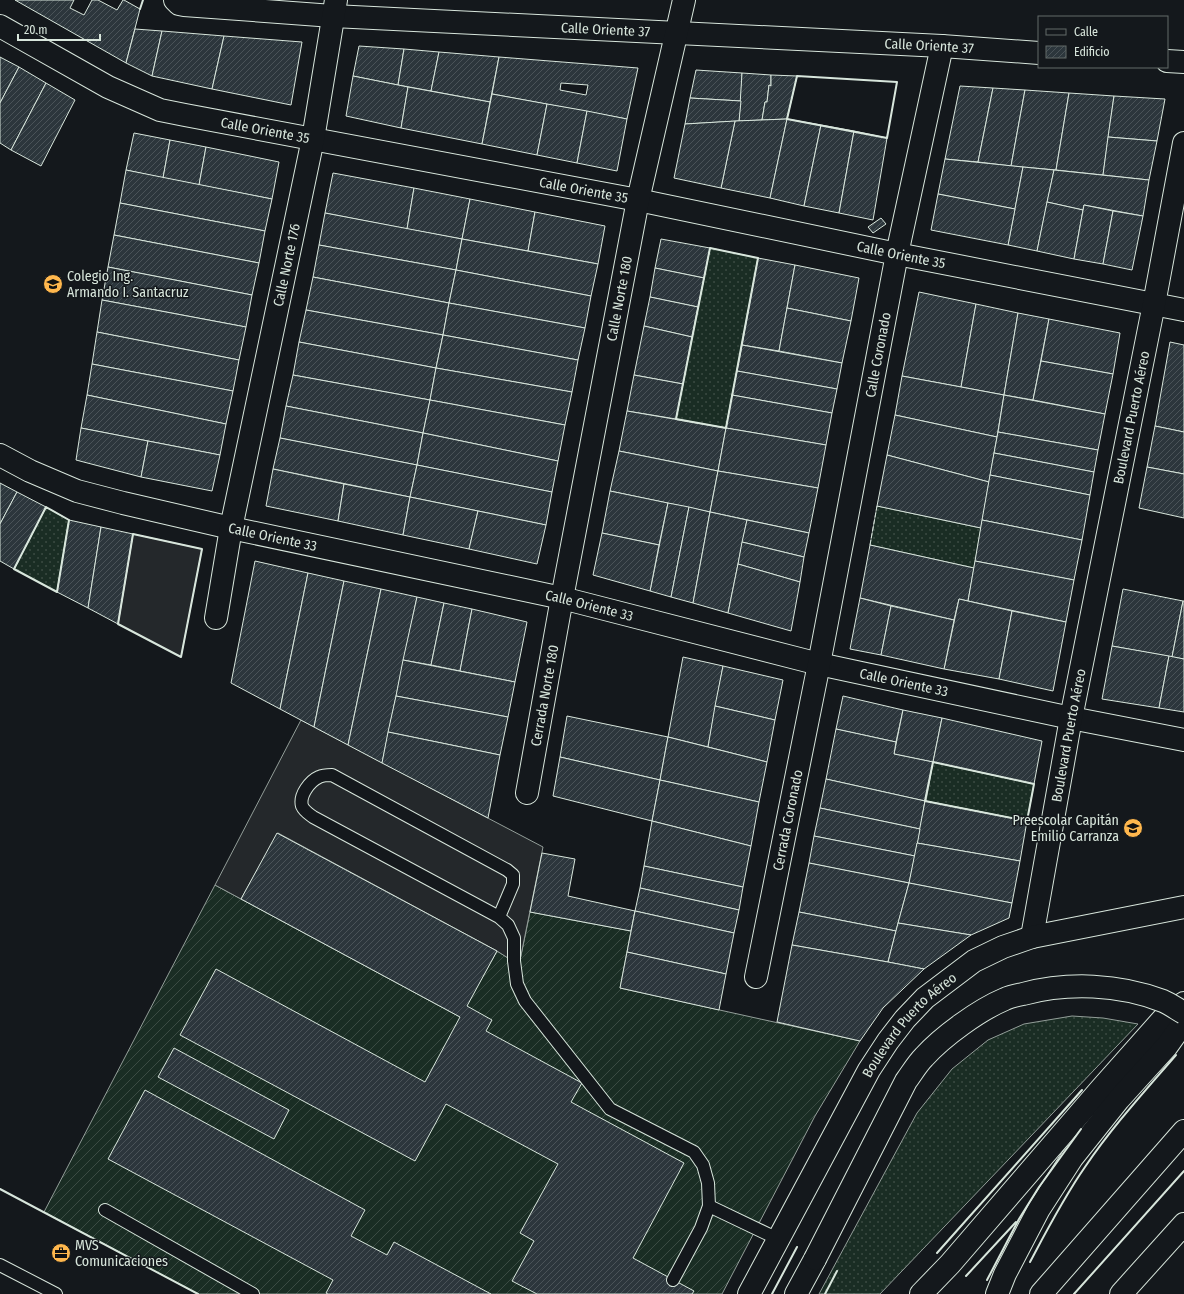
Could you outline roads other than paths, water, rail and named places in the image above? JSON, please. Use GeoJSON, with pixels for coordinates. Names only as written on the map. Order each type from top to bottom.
{"type":"FeatureCollection","features":[{"type":"Feature","properties":{"kind":"main road","name":"Calle Oriente 37"},"geometry":{"type":"LineString","coordinates":[[175,0],[179,4],[184,5],[335,8],[678,32],[942,46],[1038,53]]}},
{"type":"Feature","properties":{"kind":"main road","name":"Calle Norte 180"},"geometry":{"type":"LineString","coordinates":[[562,598],[638,200],[678,32],[684,0]]}},
{"type":"Feature","properties":{"kind":"main road","name":"Calle Norte 176"},"geometry":{"type":"LineString","coordinates":[[216,618],[231,528],[314,139],[335,8]]}},
{"type":"Feature","properties":{"kind":"main road","name":"Calle Oriente 35"},"geometry":{"type":"LineString","coordinates":[[0,26],[108,87],[160,110],[638,200],[897,254],[1184,310]]}},
{"type":"Feature","properties":{"kind":"main road","name":"Calle Coronado"},"geometry":{"type":"LineString","coordinates":[[819,664],[897,254],[942,46]]}},
{"type":"Feature","properties":{"kind":"main road"},"geometry":{"type":"LineString","coordinates":[[1168,61],[1184,62]]}},
{"type":"Feature","properties":{"kind":"main road","name":"Boulevard Puerto Aéreo"},"geometry":{"type":"LineString","coordinates":[[749,1294],[869,1070],[905,1019],[926,998],[974,961],[1003,947],[1032,937],[1071,718],[1154,304],[1184,143]]}},
{"type":"Feature","properties":{"kind":"main road","name":"Calle Oriente 33"},"geometry":{"type":"LineString","coordinates":[[0,455],[30,471],[78,492],[231,528],[562,598],[819,664],[1071,718],[1184,740]]}},
{"type":"Feature","properties":{"kind":"main road","name":"Cerrada Norte 180"},"geometry":{"type":"LineString","coordinates":[[528,793],[562,598]]}},
{"type":"Feature","properties":{"kind":"main road","name":"Cerrada Coronado"},"geometry":{"type":"LineString","coordinates":[[756,977],[819,664]]}},
{"type":"Feature","properties":{"kind":"main road"},"geometry":{"type":"LineString","coordinates":[[1032,937],[1184,907]]}},
{"type":"Feature","properties":{"kind":"main road"},"geometry":{"type":"LineString","coordinates":[[796,1294],[906,1081],[924,1056],[958,1028],[981,1012],[1006,998],[1036,990],[1067,986],[1121,989],[1143,994],[1164,1002],[1184,1013]]}},
{"type":"Feature","properties":{"kind":"main road"},"geometry":{"type":"LineString","coordinates":[[921,1294],[950,1264],[1163,1019],[1184,1003]]}},
{"type":"Feature","properties":{"kind":"main road"},"geometry":{"type":"LineString","coordinates":[[1001,1284],[1039,1209],[1072,1158],[1119,1100],[1167,1046],[1184,1022]]}},
{"type":"Feature","properties":{"kind":"main road"},"geometry":{"type":"LineString","coordinates":[[1041,1294],[1184,1131]]}},
{"type":"Feature","properties":{"kind":"main road"},"geometry":{"type":"LineString","coordinates":[[1121,1294],[1184,1224]]}},
{"type":"Feature","properties":{"kind":"lane"},"geometry":{"type":"LineString","coordinates":[[499,917],[513,884],[513,875],[507,870],[332,775],[324,775],[317,778],[303,795],[303,807],[313,817],[499,917],[508,925],[514,938],[514,961],[517,984],[525,1001],[610,1109],[694,1152],[703,1165],[708,1183],[709,1206],[701,1228],[673,1280]]}},
{"type":"Feature","properties":{"kind":"lane"},"geometry":{"type":"LineString","coordinates":[[709,1206],[778,1239]]}},
{"type":"Feature","properties":{"kind":"lane"},"geometry":{"type":"LineString","coordinates":[[105,1210],[253,1294]]}},
{"type":"Feature","properties":{"kind":"lane"},"geometry":{"type":"LineString","coordinates":[[0,1265],[56,1294]]}},
{"type":"Feature","properties":{"kind":"place","name":"Colegio Ing. Armando I. Santacruz"},"geometry":{"type":"Point","coordinates":[53,284]}},
{"type":"Feature","properties":{"kind":"place","name":"Preescolar Capitán Emilio Carranza"},"geometry":{"type":"Point","coordinates":[1133,828]}},
{"type":"Feature","properties":{"kind":"place","name":"MVS Comunicaciones"},"geometry":{"type":"Point","coordinates":[61,1253]}}]}
